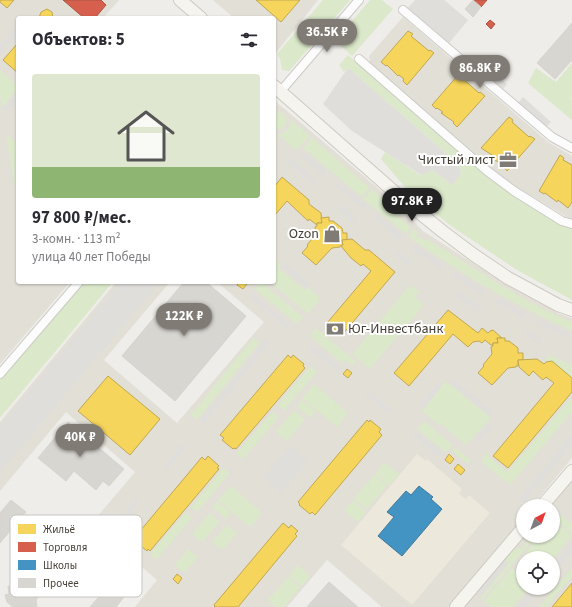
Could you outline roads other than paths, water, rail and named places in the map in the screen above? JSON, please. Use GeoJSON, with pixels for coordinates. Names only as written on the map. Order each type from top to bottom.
{"type":"FeatureCollection","features":[{"type":"Feature","properties":{"kind":"street"},"geometry":{"type":"LineString","coordinates":[[180,0],[198,16]]}},
{"type":"Feature","properties":{"kind":"street"},"geometry":{"type":"LineString","coordinates":[[359,0],[277,89],[442,231],[508,278],[558,305],[572,310]]}},
{"type":"Feature","properties":{"kind":"street"},"geometry":{"type":"LineString","coordinates":[[403,10],[552,137],[572,148]]}},
{"type":"Feature","properties":{"kind":"street"},"geometry":{"type":"LineString","coordinates":[[359,59],[486,170],[514,191],[562,221],[572,224]]}},
{"type":"Feature","properties":{"kind":"street"},"geometry":{"type":"LineString","coordinates":[[0,374],[77,284]]}},
{"type":"Feature","properties":{"kind":"street"},"geometry":{"type":"LineString","coordinates":[[548,499],[572,471]]}},
{"type":"Feature","properties":{"kind":"street"},"geometry":{"type":"LineString","coordinates":[[456,607],[516,536]]}},
{"type":"Feature","properties":{"kind":"place","name":"Чистый лист"},"geometry":{"type":"Point","coordinates":[508,160]}},
{"type":"Feature","properties":{"kind":"place","name":"Ozon"},"geometry":{"type":"Point","coordinates":[332,234]}},
{"type":"Feature","properties":{"kind":"place","name":"Юг-Инвестбанк"},"geometry":{"type":"Point","coordinates":[335,329]}}]}
